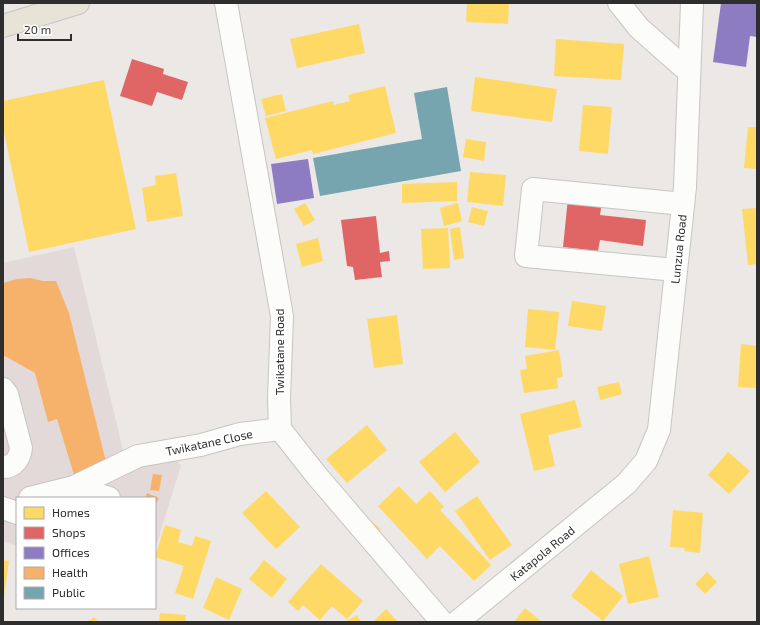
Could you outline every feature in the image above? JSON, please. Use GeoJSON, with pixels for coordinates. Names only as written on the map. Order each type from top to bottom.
{"type":"FeatureCollection","features":[{"type":"Feature","properties":{"kind":"main road"},"geometry":{"type":"LineString","coordinates":[[3,26],[78,3]]}},
{"type":"Feature","properties":{"kind":"street","name":"Twikatane Road"},"geometry":{"type":"LineString","coordinates":[[226,3],[282,316],[279,398],[280,429]]}},
{"type":"Feature","properties":{"kind":"street"},"geometry":{"type":"LineString","coordinates":[[619,3],[639,28],[689,72]]}},
{"type":"Feature","properties":{"kind":"street","name":"Lunzua Road"},"geometry":{"type":"LineString","coordinates":[[626,484],[646,460],[659,430],[685,187],[692,3]]}},
{"type":"Feature","properties":{"kind":"street"},"geometry":{"type":"LineString","coordinates":[[676,270],[526,256],[533,189],[683,204]]}},
{"type":"Feature","properties":{"kind":"street"},"geometry":{"type":"LineString","coordinates":[[3,389],[7,394],[21,448],[18,460],[13,464],[3,467]]}},
{"type":"Feature","properties":{"kind":"street","name":"Twikatane Close"},"geometry":{"type":"LineString","coordinates":[[34,497],[74,487],[138,456],[201,445],[240,434],[280,429]]}},
{"type":"Feature","properties":{"kind":"street"},"geometry":{"type":"LineString","coordinates":[[280,429],[316,476],[442,622]]}},
{"type":"Feature","properties":{"kind":"street","name":"Katapola Road"},"geometry":{"type":"LineString","coordinates":[[457,622],[626,484]]}},
{"type":"Feature","properties":{"kind":"street"},"geometry":{"type":"LineString","coordinates":[[74,487],[106,497]]}},
{"type":"Feature","properties":{"kind":"street"},"geometry":{"type":"LineString","coordinates":[[3,506],[16,501]]}},
{"type":"Feature","properties":{"kind":"street"},"geometry":{"type":"LineString","coordinates":[[3,506],[16,512]]}},
{"type":"Feature","properties":{"kind":"shaded area"},"geometry":{"type":"Polygon","coordinates":[[[74,247],[126,463],[177,455],[179,464],[181,465],[156,547],[156,497],[16,497],[16,546],[3,541],[3,263],[74,247]]]}},
{"type":"Feature","properties":{"kind":"building: Homes"},"geometry":{"type":"Polygon","coordinates":[[[467,3],[509,3],[508,24],[466,22],[467,3]]]}},
{"type":"Feature","properties":{"kind":"building: Homes"},"geometry":{"type":"Polygon","coordinates":[[[359,24],[365,53],[297,68],[290,39],[359,24]]]}},
{"type":"Feature","properties":{"kind":"building: Homes"},"geometry":{"type":"Polygon","coordinates":[[[556,39],[624,44],[621,80],[554,76],[556,39]]]}},
{"type":"Feature","properties":{"kind":"building: Homes"},"geometry":{"type":"Polygon","coordinates":[[[475,77],[557,89],[552,122],[471,111],[475,77]]]}},
{"type":"Feature","properties":{"kind":"building: Homes"},"geometry":{"type":"Polygon","coordinates":[[[104,80],[136,229],[29,252],[3,127],[3,101],[104,80]]]}},
{"type":"Feature","properties":{"kind":"building: Homes"},"geometry":{"type":"Polygon","coordinates":[[[385,86],[396,133],[313,154],[312,150],[276,159],[265,118],[333,101],[334,105],[350,101],[348,95],[385,86]]]}},
{"type":"Feature","properties":{"kind":"building: Homes"},"geometry":{"type":"Polygon","coordinates":[[[282,94],[286,111],[266,116],[261,99],[282,94]]]}},
{"type":"Feature","properties":{"kind":"building: Homes"},"geometry":{"type":"Polygon","coordinates":[[[583,105],[612,107],[608,154],[579,151],[583,105]]]}},
{"type":"Feature","properties":{"kind":"building: Homes"},"geometry":{"type":"Polygon","coordinates":[[[748,127],[757,127],[757,169],[744,168],[748,127]]]}},
{"type":"Feature","properties":{"kind":"building: Homes"},"geometry":{"type":"Polygon","coordinates":[[[466,139],[486,142],[484,161],[463,157],[466,139]]]}},
{"type":"Feature","properties":{"kind":"building: Homes"},"geometry":{"type":"Polygon","coordinates":[[[470,172],[506,175],[503,206],[467,202],[470,172]]]}},
{"type":"Feature","properties":{"kind":"building: Homes"},"geometry":{"type":"Polygon","coordinates":[[[176,173],[183,216],[147,222],[142,188],[156,185],[155,176],[176,173]]]}},
{"type":"Feature","properties":{"kind":"building: Homes"},"geometry":{"type":"Polygon","coordinates":[[[457,182],[457,201],[402,203],[402,184],[457,182]]]}},
{"type":"Feature","properties":{"kind":"building: Homes"},"geometry":{"type":"Polygon","coordinates":[[[305,203],[315,220],[304,226],[294,209],[305,203]]]}},
{"type":"Feature","properties":{"kind":"building: Homes"},"geometry":{"type":"Polygon","coordinates":[[[458,203],[462,221],[444,226],[440,208],[458,203]]]}},
{"type":"Feature","properties":{"kind":"building: Homes"},"geometry":{"type":"Polygon","coordinates":[[[472,207],[488,211],[484,226],[468,222],[472,207]]]}},
{"type":"Feature","properties":{"kind":"building: Homes"},"geometry":{"type":"Polygon","coordinates":[[[757,208],[757,264],[748,265],[742,209],[757,208]]]}},
{"type":"Feature","properties":{"kind":"building: Homes"},"geometry":{"type":"Polygon","coordinates":[[[460,227],[464,258],[454,260],[450,229],[460,227]]]}},
{"type":"Feature","properties":{"kind":"building: Homes"},"geometry":{"type":"Polygon","coordinates":[[[448,228],[450,268],[423,269],[421,229],[448,228]]]}},
{"type":"Feature","properties":{"kind":"building: Homes"},"geometry":{"type":"Polygon","coordinates":[[[318,238],[323,261],[302,267],[296,244],[318,238]]]}},
{"type":"Feature","properties":{"kind":"building: Homes"},"geometry":{"type":"Polygon","coordinates":[[[572,301],[606,306],[602,331],[568,326],[572,301]]]}},
{"type":"Feature","properties":{"kind":"building: Homes"},"geometry":{"type":"Polygon","coordinates":[[[528,309],[559,312],[555,350],[525,347],[528,309]]]}},
{"type":"Feature","properties":{"kind":"building: Homes"},"geometry":{"type":"Polygon","coordinates":[[[397,315],[403,364],[374,368],[367,319],[397,315]]]}},
{"type":"Feature","properties":{"kind":"building: Homes"},"geometry":{"type":"Polygon","coordinates":[[[741,344],[757,346],[757,388],[738,387],[741,344]]]}},
{"type":"Feature","properties":{"kind":"building: Homes"},"geometry":{"type":"Polygon","coordinates":[[[559,350],[563,377],[557,378],[558,388],[524,393],[520,370],[527,369],[525,356],[559,350]]]}},
{"type":"Feature","properties":{"kind":"building: Homes"},"geometry":{"type":"Polygon","coordinates":[[[619,382],[622,394],[600,400],[597,387],[619,382]]]}},
{"type":"Feature","properties":{"kind":"building: Homes"},"geometry":{"type":"Polygon","coordinates":[[[575,400],[582,427],[548,435],[555,466],[534,471],[520,414],[575,400]]]}},
{"type":"Feature","properties":{"kind":"building: Homes"},"geometry":{"type":"Polygon","coordinates":[[[367,425],[387,450],[347,483],[326,459],[367,425]]]}},
{"type":"Feature","properties":{"kind":"building: Homes"},"geometry":{"type":"Polygon","coordinates":[[[455,432],[480,462],[445,492],[419,462],[455,432]]]}},
{"type":"Feature","properties":{"kind":"building: Homes"},"geometry":{"type":"Polygon","coordinates":[[[728,452],[750,471],[729,494],[708,475],[728,452]]]}},
{"type":"Feature","properties":{"kind":"building: Homes"},"geometry":{"type":"Polygon","coordinates":[[[399,486],[416,504],[430,491],[444,507],[440,510],[491,565],[474,581],[440,546],[427,559],[378,506],[399,486]]]}},
{"type":"Feature","properties":{"kind":"building: Homes"},"geometry":{"type":"Polygon","coordinates":[[[266,491],[300,527],[276,549],[242,513],[266,491]]]}},
{"type":"Feature","properties":{"kind":"building: Homes"},"geometry":{"type":"Polygon","coordinates":[[[477,496],[512,545],[490,560],[455,511],[477,496]]]}},
{"type":"Feature","properties":{"kind":"building: Homes"},"geometry":{"type":"Polygon","coordinates":[[[673,510],[703,513],[700,553],[684,551],[685,548],[670,547],[673,510]]]}},
{"type":"Feature","properties":{"kind":"building: Homes"},"geometry":{"type":"Polygon","coordinates":[[[371,521],[381,529],[375,536],[365,528],[371,521]]]}},
{"type":"Feature","properties":{"kind":"building: Homes"},"geometry":{"type":"Polygon","coordinates":[[[165,525],[181,530],[178,542],[192,546],[195,536],[211,541],[193,599],[175,593],[184,566],[156,557],[165,525]]]}},
{"type":"Feature","properties":{"kind":"building: Homes"},"geometry":{"type":"Polygon","coordinates":[[[649,556],[659,597],[628,604],[619,564],[649,556]]]}},
{"type":"Feature","properties":{"kind":"building: Homes"},"geometry":{"type":"Polygon","coordinates":[[[3,560],[9,561],[4,596],[3,596],[3,560]]]}},
{"type":"Feature","properties":{"kind":"building: Homes"},"geometry":{"type":"Polygon","coordinates":[[[264,560],[287,579],[272,598],[249,579],[264,560]]]}},
{"type":"Feature","properties":{"kind":"building: Homes"},"geometry":{"type":"Polygon","coordinates":[[[321,564],[363,601],[347,619],[332,606],[320,620],[303,605],[298,611],[288,602],[321,564]]]}},
{"type":"Feature","properties":{"kind":"building: Homes"},"geometry":{"type":"Polygon","coordinates":[[[591,570],[623,596],[603,621],[571,596],[591,570]]]}},
{"type":"Feature","properties":{"kind":"building: Homes"},"geometry":{"type":"Polygon","coordinates":[[[707,572],[717,582],[705,594],[695,584],[707,572]]]}},
{"type":"Feature","properties":{"kind":"building: Homes"},"geometry":{"type":"Polygon","coordinates":[[[216,577],[242,589],[229,620],[203,608],[216,577]]]}},
{"type":"Feature","properties":{"kind":"building: Homes"},"geometry":{"type":"Polygon","coordinates":[[[525,608],[542,622],[514,622],[525,608]]]}},
{"type":"Feature","properties":{"kind":"building: Homes"},"geometry":{"type":"Polygon","coordinates":[[[386,609],[398,622],[373,622],[386,609]]]}},
{"type":"Feature","properties":{"kind":"building: Homes"},"geometry":{"type":"Polygon","coordinates":[[[160,613],[186,615],[185,622],[159,622],[160,613]]]}},
{"type":"Feature","properties":{"kind":"building: Homes"},"geometry":{"type":"Polygon","coordinates":[[[357,615],[361,622],[345,622],[357,615]]]}},
{"type":"Feature","properties":{"kind":"building: Homes"},"geometry":{"type":"Polygon","coordinates":[[[94,617],[98,622],[87,622],[94,617]]]}},
{"type":"Feature","properties":{"kind":"building: Shops"},"geometry":{"type":"Polygon","coordinates":[[[132,59],[164,69],[163,74],[188,82],[182,100],[157,92],[152,106],[120,96],[132,59]]]}},
{"type":"Feature","properties":{"kind":"building: Shops"},"geometry":{"type":"Polygon","coordinates":[[[568,198],[602,202],[600,215],[646,220],[643,246],[600,240],[598,251],[563,247],[568,198]]]}},
{"type":"Feature","properties":{"kind":"building: Shops"},"geometry":{"type":"Polygon","coordinates":[[[376,216],[380,253],[389,251],[390,261],[380,262],[382,277],[355,280],[353,267],[347,266],[341,220],[376,216]]]}},
{"type":"Feature","properties":{"kind":"building: Offices"},"geometry":{"type":"Polygon","coordinates":[[[721,3],[757,3],[757,37],[750,36],[746,67],[713,62],[721,3]]]}},
{"type":"Feature","properties":{"kind":"building: Offices"},"geometry":{"type":"Polygon","coordinates":[[[308,159],[314,198],[277,204],[271,164],[308,159]]]}},
{"type":"Feature","properties":{"kind":"building: Health"},"geometry":{"type":"Polygon","coordinates":[[[30,278],[43,281],[56,281],[69,313],[108,470],[75,478],[57,419],[48,422],[35,373],[3,355],[3,283],[17,279],[30,278]]]}},
{"type":"Feature","properties":{"kind":"building: Health"},"geometry":{"type":"Polygon","coordinates":[[[153,474],[162,475],[159,491],[150,490],[153,474]]]}},
{"type":"Feature","properties":{"kind":"building: Health"},"geometry":{"type":"Polygon","coordinates":[[[147,493],[159,498],[156,504],[156,497],[145,497],[147,493]]]}},
{"type":"Feature","properties":{"kind":"building: Public"},"geometry":{"type":"Polygon","coordinates":[[[447,87],[461,171],[320,196],[313,158],[422,139],[414,93],[447,87]]]}}]}
